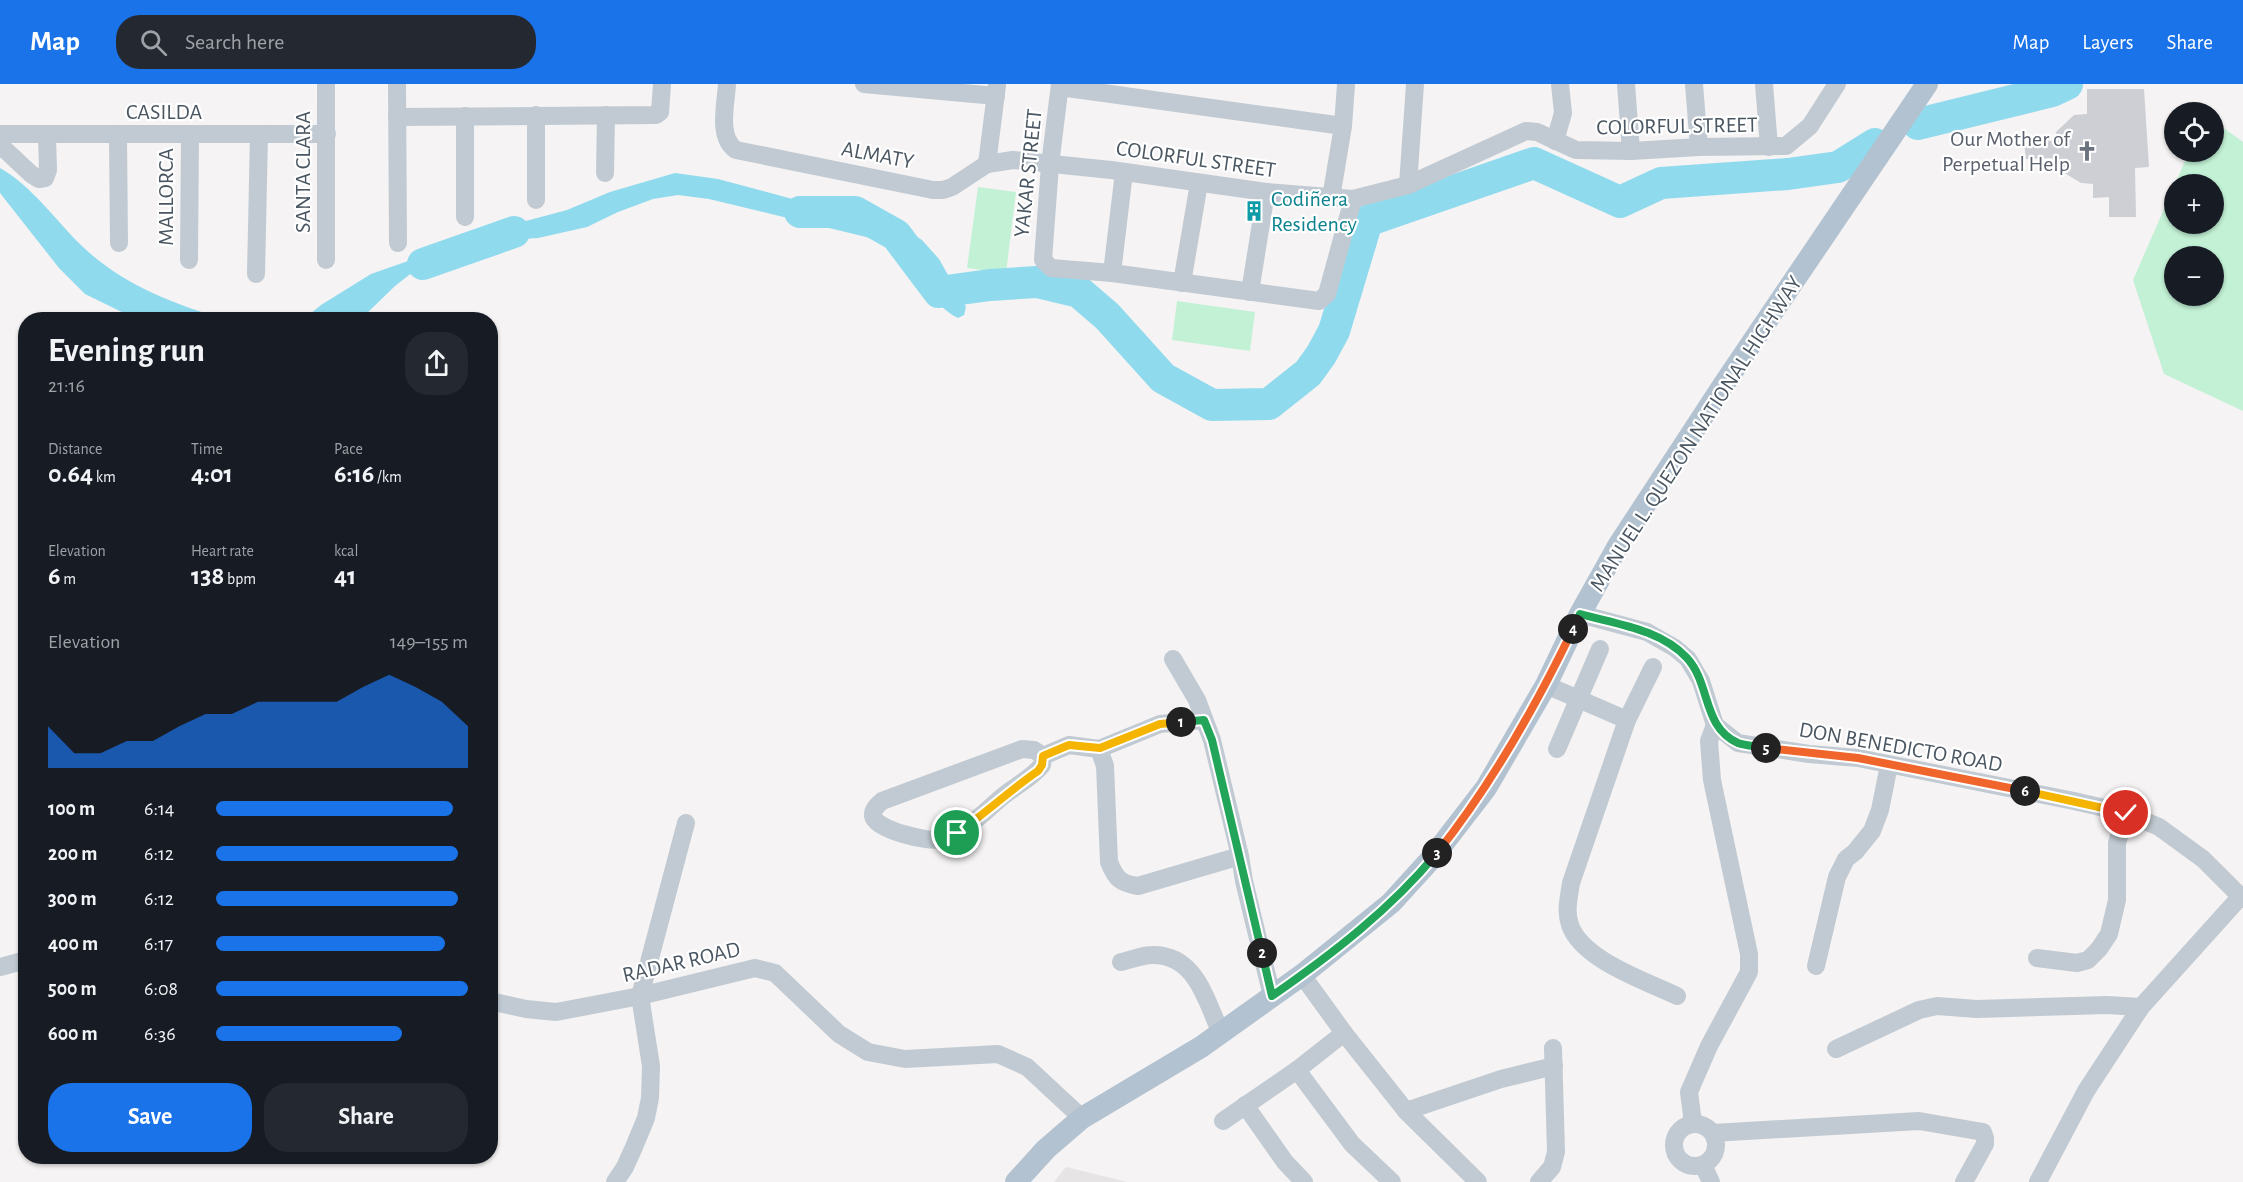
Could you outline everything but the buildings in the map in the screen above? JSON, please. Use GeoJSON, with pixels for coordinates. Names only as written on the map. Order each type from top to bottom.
{"type":"FeatureCollection","features":[{"type":"Feature","properties":{"kind":"main road","name":"MANUEL L. QUEZON NATIONAL HIGHWAY"},"geometry":{"type":"LineString","coordinates":[[1016,1182],[1046,1149],[1082,1118],[1202,1047],[1302,975],[1391,903],[1432,858],[1486,788],[1546,685],[1580,614],[1618,546],[1927,84]]}},
{"type":"Feature","properties":{"kind":"street","name":"SANTA CLARA"},"geometry":{"type":"LineString","coordinates":[[326,84],[326,260]]}},
{"type":"Feature","properties":{"kind":"street"},"geometry":{"type":"LineString","coordinates":[[397,84],[398,243]]}},
{"type":"Feature","properties":{"kind":"street"},"geometry":{"type":"LineString","coordinates":[[398,117],[659,115],[662,84]]}},
{"type":"Feature","properties":{"kind":"street","name":"ALMATY"},"geometry":{"type":"LineString","coordinates":[[727,84],[724,135],[729,145],[744,153],[933,190],[952,187],[987,164],[1013,160]]}},
{"type":"Feature","properties":{"kind":"street"},"geometry":{"type":"LineString","coordinates":[[864,84],[996,90],[987,164]]}},
{"type":"Feature","properties":{"kind":"street"},"geometry":{"type":"LineString","coordinates":[[1331,198],[1343,126],[1346,84]]}},
{"type":"Feature","properties":{"kind":"street"},"geometry":{"type":"LineString","coordinates":[[1555,141],[1563,113],[1560,84]]}},
{"type":"Feature","properties":{"kind":"street"},"geometry":{"type":"LineString","coordinates":[[1626,84],[1631,151]]}},
{"type":"Feature","properties":{"kind":"street"},"geometry":{"type":"LineString","coordinates":[[1694,84],[1700,147]]}},
{"type":"Feature","properties":{"kind":"street"},"geometry":{"type":"LineString","coordinates":[[1764,84],[1778,147],[1810,126],[1837,84]]}},
{"type":"Feature","properties":{"kind":"street"},"geometry":{"type":"LineString","coordinates":[[1408,185],[1418,85]]}},
{"type":"Feature","properties":{"kind":"street"},"geometry":{"type":"LineString","coordinates":[[1060,86],[1343,126]]}},
{"type":"Feature","properties":{"kind":"street","name":"YAKAR STREET"},"geometry":{"type":"LineString","coordinates":[[1060,86],[1050,165],[1043,260],[1051,268],[1112,273]]}},
{"type":"Feature","properties":{"kind":"street"},"geometry":{"type":"LineString","coordinates":[[536,115],[536,200]]}},
{"type":"Feature","properties":{"kind":"street"},"geometry":{"type":"LineString","coordinates":[[605,173],[606,115]]}},
{"type":"Feature","properties":{"kind":"street"},"geometry":{"type":"LineString","coordinates":[[465,116],[465,217]]}},
{"type":"Feature","properties":{"kind":"street","name":"COLORFUL STREET"},"geometry":{"type":"LineString","coordinates":[[1013,160],[1124,172],[1266,192],[1353,200],[1408,185],[1526,131],[1537,132],[1576,150],[1631,151],[1700,147],[1778,147]]}},
{"type":"Feature","properties":{"kind":"street"},"geometry":{"type":"LineString","coordinates":[[256,274],[259,134]]}},
{"type":"Feature","properties":{"kind":"street","name":"CASILDA"},"geometry":{"type":"LineString","coordinates":[[0,135],[327,134]]}},
{"type":"Feature","properties":{"kind":"street"},"geometry":{"type":"LineString","coordinates":[[0,145],[31,174],[39,179],[45,178],[48,170],[47,135]]}},
{"type":"Feature","properties":{"kind":"street"},"geometry":{"type":"LineString","coordinates":[[118,135],[120,243]]}},
{"type":"Feature","properties":{"kind":"street","name":"MALLORCA"},"geometry":{"type":"LineString","coordinates":[[189,260],[190,135]]}},
{"type":"Feature","properties":{"kind":"street"},"geometry":{"type":"LineString","coordinates":[[1124,172],[1112,273],[1319,301],[1327,294],[1353,200]]}},
{"type":"Feature","properties":{"kind":"street"},"geometry":{"type":"LineString","coordinates":[[1182,283],[1198,183]]}},
{"type":"Feature","properties":{"kind":"street"},"geometry":{"type":"LineString","coordinates":[[1250,292],[1266,192]]}},
{"type":"Feature","properties":{"kind":"street"},"geometry":{"type":"LineString","coordinates":[[1580,614],[1647,632],[1675,648],[1688,659],[1701,681],[1715,725],[1709,741],[1712,780],[1749,954],[1749,972],[1709,1046],[1689,1092],[1693,1123]]}},
{"type":"Feature","properties":{"kind":"street"},"geometry":{"type":"LineString","coordinates":[[1557,749],[1600,650]]}},
{"type":"Feature","properties":{"kind":"street"},"geometry":{"type":"LineString","coordinates":[[1173,659],[1197,700],[1212,740],[1272,996]]}},
{"type":"Feature","properties":{"kind":"street"},"geometry":{"type":"LineString","coordinates":[[1653,667],[1627,720],[1571,883],[1567,909],[1570,925],[1577,938],[1592,953],[1677,996]]}},
{"type":"Feature","properties":{"kind":"street"},"geometry":{"type":"LineString","coordinates":[[1546,685],[1627,720]]}},
{"type":"Feature","properties":{"kind":"street"},"geometry":{"type":"LineString","coordinates":[[1043,756],[1069,745],[1100,748],[1160,724],[1204,720]]}},
{"type":"Feature","properties":{"kind":"street","name":"DON BENEDICTO ROAD"},"geometry":{"type":"LineString","coordinates":[[1715,725],[1738,743],[1809,754],[1858,758],[2126,813],[2159,827],[2203,859],[2242,898]]}},
{"type":"Feature","properties":{"kind":"street"},"geometry":{"type":"LineString","coordinates":[[1022,748],[1034,750],[1043,756],[1042,765],[1038,771],[1001,798],[984,815],[957,833],[939,840],[897,833],[875,820],[873,815],[874,809],[882,801],[1004,754],[1022,748]]}},
{"type":"Feature","properties":{"kind":"street"},"geometry":{"type":"LineString","coordinates":[[1100,748],[1105,766],[1109,862],[1113,873],[1123,883],[1138,886],[1240,856]]}},
{"type":"Feature","properties":{"kind":"street"},"geometry":{"type":"LineString","coordinates":[[1816,966],[1837,877],[1846,859],[1855,852],[1872,831],[1880,810],[1889,765]]}},
{"type":"Feature","properties":{"kind":"street"},"geometry":{"type":"LineString","coordinates":[[2037,958],[2077,963],[2088,960],[2109,933],[2117,900],[2116,843],[2126,813]]}},
{"type":"Feature","properties":{"kind":"street"},"geometry":{"type":"LineString","coordinates":[[615,1182],[634,1147],[646,1118],[650,1098],[651,1066],[640,996],[686,823]]}},
{"type":"Feature","properties":{"kind":"street"},"geometry":{"type":"LineString","coordinates":[[2038,1182],[2086,1091],[2141,1007],[2242,898]]}},
{"type":"Feature","properties":{"kind":"street"},"geometry":{"type":"LineString","coordinates":[[1120,962],[1151,955],[1170,957],[1186,965],[1195,976],[1221,1033]]}},
{"type":"Feature","properties":{"kind":"street"},"geometry":{"type":"LineString","coordinates":[[0,967],[18,962]]}},
{"type":"Feature","properties":{"kind":"street","name":"RADAR ROAD"},"geometry":{"type":"LineString","coordinates":[[498,1003],[556,1012],[640,996],[755,968],[775,973],[839,1034],[868,1052],[906,1059],[998,1054],[1027,1067],[1082,1118]]}},
{"type":"Feature","properties":{"kind":"street"},"geometry":{"type":"LineString","coordinates":[[1302,975],[1344,1033],[1406,1111],[1478,1182]]}},
{"type":"Feature","properties":{"kind":"street"},"geometry":{"type":"LineString","coordinates":[[1836,1049],[1919,1010],[1937,1006],[1977,1009],[2096,1005],[2141,1007]]}},
{"type":"Feature","properties":{"kind":"street"},"geometry":{"type":"LineString","coordinates":[[1223,1121],[1344,1033]]}},
{"type":"Feature","properties":{"kind":"street"},"geometry":{"type":"LineString","coordinates":[[1406,1111],[1501,1079],[1553,1057],[1556,1152],[1552,1167],[1539,1182]]}},
{"type":"Feature","properties":{"kind":"street"},"geometry":{"type":"LineString","coordinates":[[1296,1070],[1352,1144],[1392,1182]]}},
{"type":"Feature","properties":{"kind":"street"},"geometry":{"type":"LineString","coordinates":[[1245,1105],[1285,1162],[1304,1182]]}},
{"type":"Feature","properties":{"kind":"street"},"geometry":{"type":"LineString","coordinates":[[1713,1133],[1919,1121],[1983,1132],[1985,1144],[1964,1182]]}},
{"type":"Feature","properties":{"kind":"street"},"geometry":{"type":"LineString","coordinates":[[1693,1123],[1707,1127],[1713,1133],[1716,1148],[1712,1158],[1703,1165],[1697,1166],[1685,1164],[1680,1160],[1674,1149],[1674,1141],[1682,1127],[1693,1123]]}},
{"type":"Feature","properties":{"kind":"street"},"geometry":{"type":"LineString","coordinates":[[1703,1165],[1711,1182]]}},
{"type":"Feature","properties":{"kind":"shaded area"},"geometry":{"type":"Polygon","coordinates":[[[1066,1167],[1127,1182],[1054,1182],[1066,1167]]]}},
{"type":"Feature","properties":{"kind":"green space"},"geometry":{"type":"Polygon","coordinates":[[[2224,128],[2243,142],[2243,411],[2164,374],[2133,280],[2164,209],[2164,234],[2224,234],[2224,174],[2179,174],[2185,162],[2224,162],[2224,128]]]}},
{"type":"Feature","properties":{"kind":"green space"},"geometry":{"type":"Polygon","coordinates":[[[978,187],[1016,192],[1006,273],[967,268],[978,187]]]}},
{"type":"Feature","properties":{"kind":"green space"},"geometry":{"type":"Polygon","coordinates":[[[1177,301],[1255,312],[1250,351],[1172,340],[1177,301]]]}},
{"type":"Feature","properties":{"kind":"water"},"geometry":{"type":"Polygon","coordinates":[[[0,168],[22,184],[83,247],[114,272],[149,291],[202,312],[122,312],[85,294],[59,268],[0,193],[0,168]]]}},
{"type":"Feature","properties":{"kind":"water"},"geometry":{"type":"Polygon","coordinates":[[[675,173],[718,179],[904,229],[922,240],[939,259],[966,307],[964,315],[958,318],[938,303],[909,261],[891,243],[709,199],[678,195],[653,199],[587,227],[538,238],[491,241],[454,253],[409,275],[368,312],[312,312],[371,274],[511,225],[567,210],[610,192],[675,173]]]}},
{"type":"Feature","properties":{"kind":"waterway"},"geometry":{"type":"LineString","coordinates":[[1918,124],[2052,91],[2067,84]]}},
{"type":"Feature","properties":{"kind":"waterway"},"geometry":{"type":"LineString","coordinates":[[800,212],[855,212],[896,235],[939,292],[1037,282],[1079,292],[1107,316],[1163,378],[1212,405],[1269,404],[1308,373],[1334,331],[1367,221],[1534,163],[1620,202],[1661,183],[1788,174],[1838,167],[1875,144]]}},
{"type":"Feature","properties":{"kind":"waterway"},"geometry":{"type":"LineString","coordinates":[[423,264],[514,232]]}},
{"type":"Feature","properties":{"kind":"place","name":"Our Mother of Perpetual Help"},"geometry":{"type":"Point","coordinates":[2087,151]}},
{"type":"Feature","properties":{"kind":"place","name":"Codiñera Residency"},"geometry":{"type":"Point","coordinates":[1254,211]}},
{"type":"Feature","properties":{"kind":"route"},"geometry":{"type":"LineString","coordinates":[[957,833],[984,815],[1001,798],[1038,771],[1042,765],[1043,756],[1069,745],[1100,748],[1160,724],[1204,720],[1212,740],[1272,996],[1302,975],[1391,903],[1445,842],[1486,788],[1516,738],[1546,685],[1580,614],[1647,632],[1675,648],[1688,659],[1701,681],[1715,725],[1738,743],[1809,754],[1858,758],[2126,813]]}}]}
